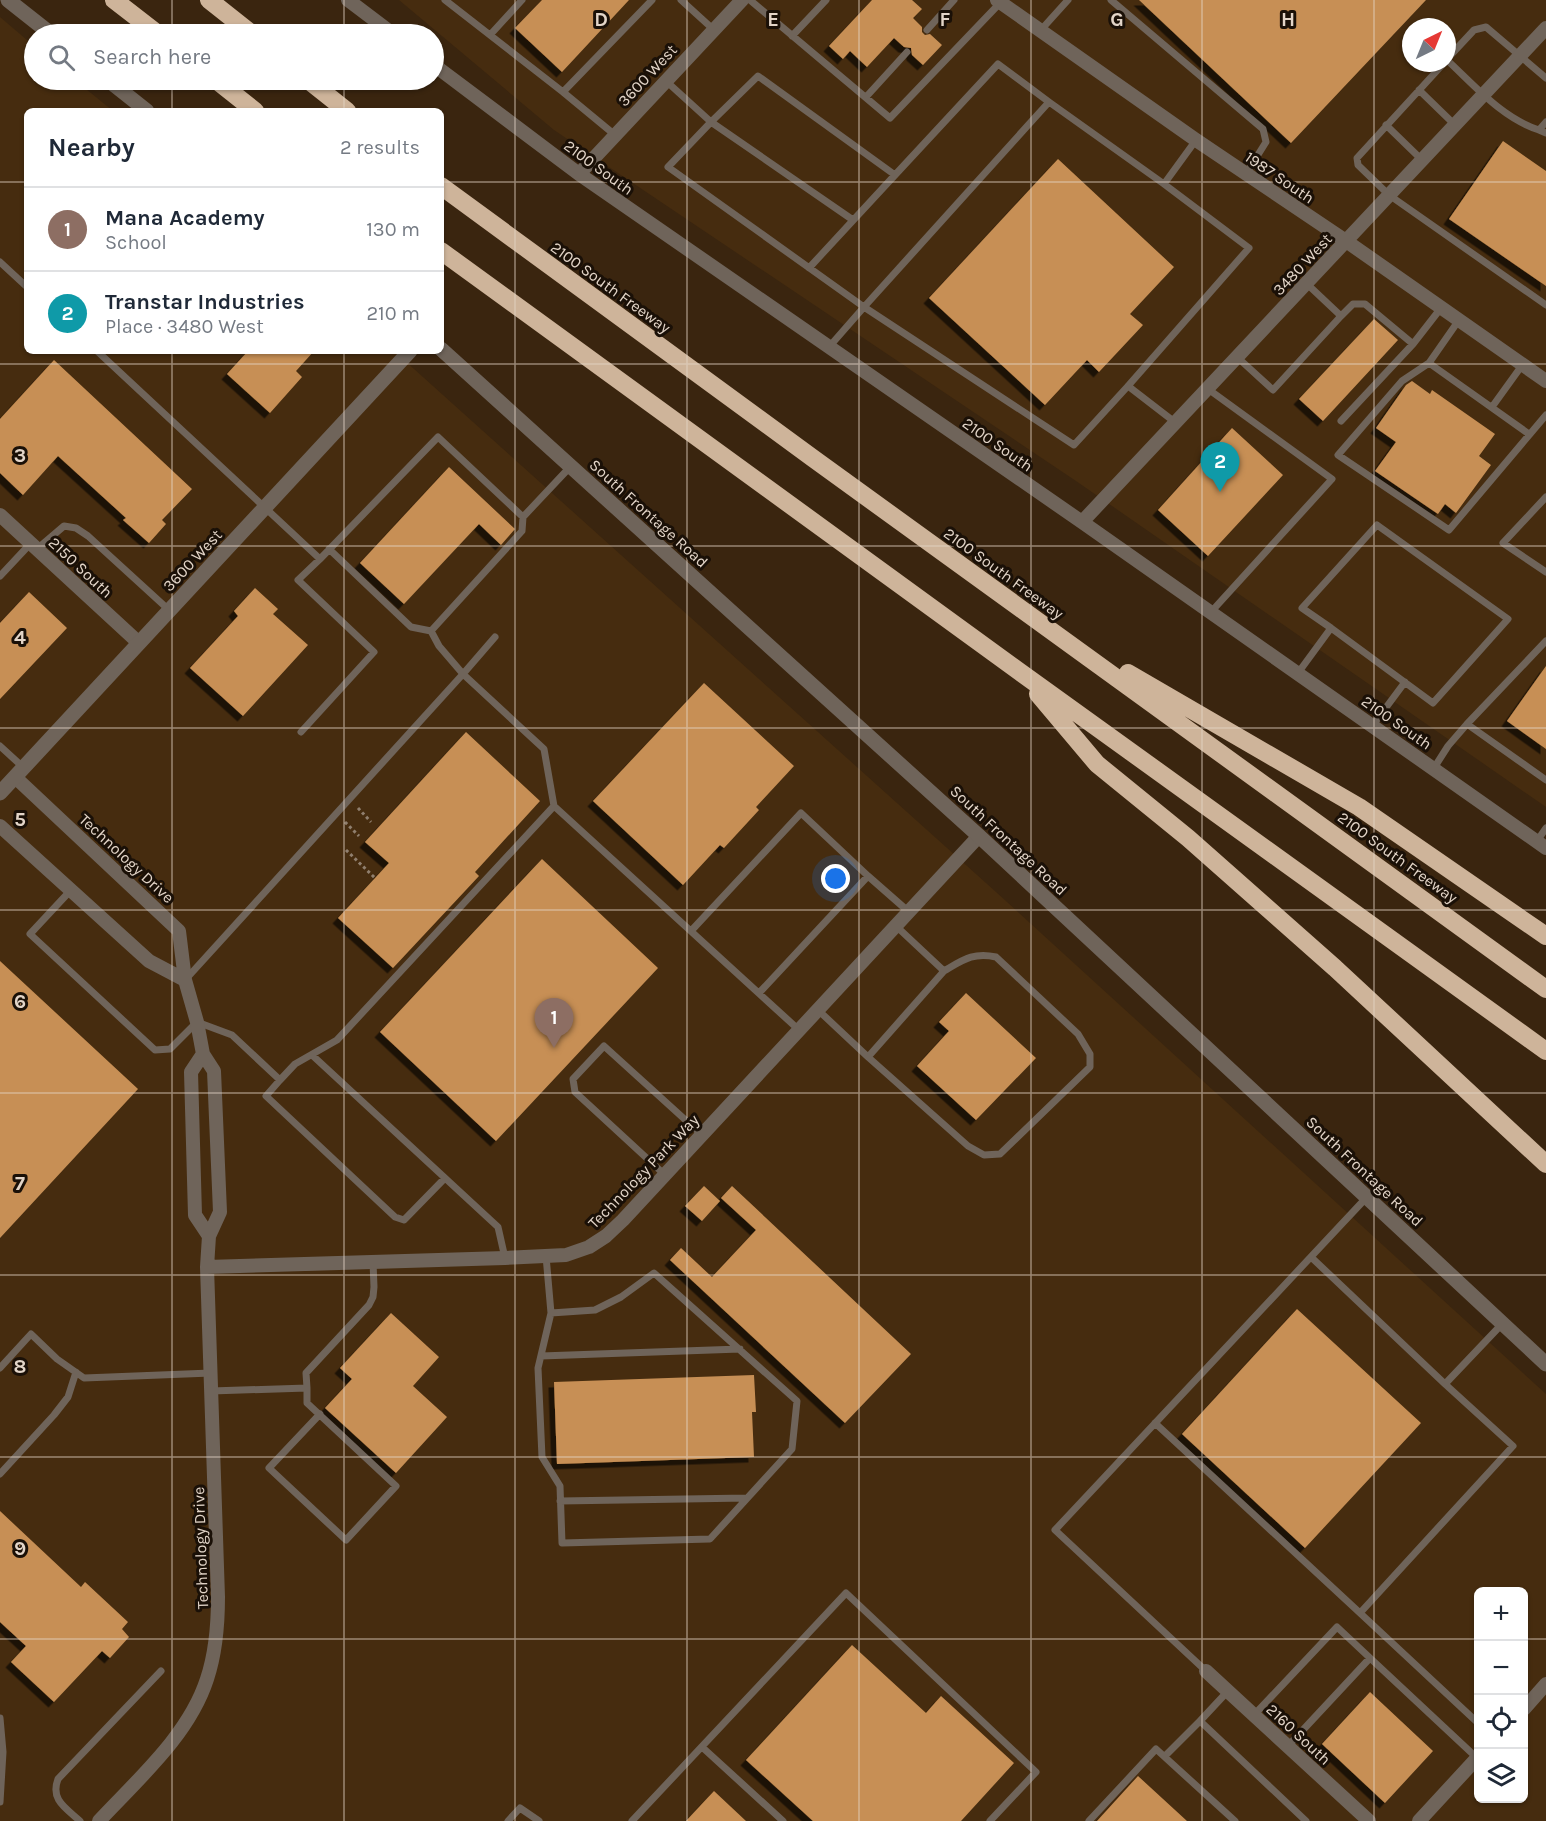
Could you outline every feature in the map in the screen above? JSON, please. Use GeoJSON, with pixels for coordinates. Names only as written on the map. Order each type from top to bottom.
{"type":"FeatureCollection","features":[{"type":"Feature","properties":{"kind":"highway"},"geometry":{"type":"LineString","coordinates":[[114,0],[145,24]]}},
{"type":"Feature","properties":{"kind":"highway"},"geometry":{"type":"LineString","coordinates":[[208,0],[239,24]]}},
{"type":"Feature","properties":{"kind":"highway"},"geometry":{"type":"LineString","coordinates":[[229,90],[251,108]]}},
{"type":"Feature","properties":{"kind":"highway"},"geometry":{"type":"LineString","coordinates":[[321,90],[343,108]]}},
{"type":"Feature","properties":{"kind":"highway","name":"2100 South Freeway"},"geometry":{"type":"LineString","coordinates":[[444,188],[1546,989]]}},
{"type":"Feature","properties":{"kind":"highway"},"geometry":{"type":"LineString","coordinates":[[444,253],[1546,1051]]}},
{"type":"Feature","properties":{"kind":"highway"},"geometry":{"type":"LineString","coordinates":[[814,459],[1131,676],[1359,807],[1546,936]]}},
{"type":"Feature","properties":{"kind":"highway"},"geometry":{"type":"LineString","coordinates":[[1020,672],[1097,764],[1188,838],[1335,968],[1546,1164]]}},
{"type":"Feature","properties":{"kind":"street"},"geometry":{"type":"LineString","coordinates":[[8,0],[38,24]]}},
{"type":"Feature","properties":{"kind":"street"},"geometry":{"type":"LineString","coordinates":[[348,0],[380,24]]}},
{"type":"Feature","properties":{"kind":"street","name":"3600 West"},"geometry":{"type":"LineString","coordinates":[[579,174],[742,0]]}},
{"type":"Feature","properties":{"kind":"street","name":"1987 South"},"geometry":{"type":"LineString","coordinates":[[998,1],[1546,381]]}},
{"type":"Feature","properties":{"kind":"street","name":"3480 West"},"geometry":{"type":"LineString","coordinates":[[1082,522],[1546,28]]}},
{"type":"Feature","properties":{"kind":"street","name":"2100 South"},"geometry":{"type":"LineString","coordinates":[[444,73],[579,174],[1542,844]]}},
{"type":"Feature","properties":{"kind":"street"},"geometry":{"type":"LineString","coordinates":[[121,90],[143,108]]}},
{"type":"Feature","properties":{"kind":"street","name":"South Frontage Road"},"geometry":{"type":"LineString","coordinates":[[444,352],[979,836],[1546,1364]]}},
{"type":"Feature","properties":{"kind":"street","name":"3600 West"},"geometry":{"type":"LineString","coordinates":[[0,793],[407,354]]}},
{"type":"Feature","properties":{"kind":"street","name":"2150 South"},"geometry":{"type":"LineString","coordinates":[[0,515],[139,643]]}},
{"type":"Feature","properties":{"kind":"street","name":"Technology Drive"},"geometry":{"type":"LineString","coordinates":[[19,772],[179,931],[185,980],[197,1022],[202,1054],[214,1071],[220,1212],[209,1236],[207,1267],[218,1597],[215,1652],[207,1681],[194,1708],[177,1734],[99,1821]]}},
{"type":"Feature","properties":{"kind":"street"},"geometry":{"type":"LineString","coordinates":[[0,826],[149,961],[185,980]]}},
{"type":"Feature","properties":{"kind":"street","name":"Technology Park Way"},"geometry":{"type":"LineString","coordinates":[[207,1267],[566,1255],[590,1247],[606,1236],[665,1175],[979,836]]}},
{"type":"Feature","properties":{"kind":"street"},"geometry":{"type":"LineString","coordinates":[[202,1054],[191,1072],[195,1215],[209,1236]]}},
{"type":"Feature","properties":{"kind":"street","name":"2160 South"},"geometry":{"type":"LineString","coordinates":[[1206,1671],[1369,1821]]}},
{"type":"Feature","properties":{"kind":"street"},"geometry":{"type":"LineString","coordinates":[[1528,1704],[1546,1684]]}},
{"type":"Feature","properties":{"kind":"street"},"geometry":{"type":"LineString","coordinates":[[1424,1819],[1474,1763]]}},
{"type":"Feature","properties":{"kind":"lane"},"geometry":{"type":"LineString","coordinates":[[445,0],[615,135]]}},
{"type":"Feature","properties":{"kind":"lane"},"geometry":{"type":"LineString","coordinates":[[490,35],[522,0]]}},
{"type":"Feature","properties":{"kind":"lane"},"geometry":{"type":"LineString","coordinates":[[563,92],[652,0]]}},
{"type":"Feature","properties":{"kind":"lane"},"geometry":{"type":"LineString","coordinates":[[681,0],[714,30]]}},
{"type":"Feature","properties":{"kind":"lane"},"geometry":{"type":"LineString","coordinates":[[750,0],[890,118],[998,1]]}},
{"type":"Feature","properties":{"kind":"lane"},"geometry":{"type":"LineString","coordinates":[[792,36],[826,0]]}},
{"type":"Feature","properties":{"kind":"lane"},"geometry":{"type":"LineString","coordinates":[[927,30],[954,0]]}},
{"type":"Feature","properties":{"kind":"lane"},"geometry":{"type":"LineString","coordinates":[[1040,31],[1068,0]]}},
{"type":"Feature","properties":{"kind":"lane"},"geometry":{"type":"LineString","coordinates":[[1111,0],[1263,129],[1266,142],[1246,174]]}},
{"type":"Feature","properties":{"kind":"lane"},"geometry":{"type":"LineString","coordinates":[[1456,50],[1474,30],[1486,27],[1546,78]]}},
{"type":"Feature","properties":{"kind":"lane"},"geometry":{"type":"LineString","coordinates":[[866,97],[907,52]]}},
{"type":"Feature","properties":{"kind":"lane"},"geometry":{"type":"LineString","coordinates":[[809,267],[895,175],[998,64],[1164,183],[1249,248],[1074,445],[864,307],[668,167],[758,76],[895,175]]}},
{"type":"Feature","properties":{"kind":"lane"},"geometry":{"type":"LineString","coordinates":[[1456,70],[1508,116],[1543,131],[1546,122]]}},
{"type":"Feature","properties":{"kind":"lane"},"geometry":{"type":"LineString","coordinates":[[1436,72],[1357,158],[1358,165],[1389,195],[1546,305]]}},
{"type":"Feature","properties":{"kind":"lane"},"geometry":{"type":"LineString","coordinates":[[666,81],[711,122],[853,220]]}},
{"type":"Feature","properties":{"kind":"lane"},"geometry":{"type":"LineString","coordinates":[[1419,90],[1455,125]]}},
{"type":"Feature","properties":{"kind":"lane"},"geometry":{"type":"LineString","coordinates":[[829,348],[1049,102]]}},
{"type":"Feature","properties":{"kind":"lane"},"geometry":{"type":"LineString","coordinates":[[1386,125],[1422,160]]}},
{"type":"Feature","properties":{"kind":"lane"},"geometry":{"type":"LineString","coordinates":[[1164,183],[1196,140]]}},
{"type":"Feature","properties":{"kind":"lane"},"geometry":{"type":"LineString","coordinates":[[0,262],[24,284]]}},
{"type":"Feature","properties":{"kind":"lane"},"geometry":{"type":"LineString","coordinates":[[1306,283],[1341,316]]}},
{"type":"Feature","properties":{"kind":"lane"},"geometry":{"type":"LineString","coordinates":[[1237,357],[1273,390],[1353,303],[1365,304],[1413,344]]}},
{"type":"Feature","properties":{"kind":"lane"},"geometry":{"type":"LineString","coordinates":[[1341,421],[1413,344],[1441,308]]}},
{"type":"Feature","properties":{"kind":"lane"},"geometry":{"type":"LineString","coordinates":[[1460,321],[1430,363],[1402,381],[1338,455],[1449,530],[1546,415]]}},
{"type":"Feature","properties":{"kind":"lane"},"geometry":{"type":"LineString","coordinates":[[100,354],[320,559]]}},
{"type":"Feature","properties":{"kind":"lane"},"geometry":{"type":"LineString","coordinates":[[1430,363],[1529,434]]}},
{"type":"Feature","properties":{"kind":"lane"},"geometry":{"type":"LineString","coordinates":[[1492,406],[1523,364]]}},
{"type":"Feature","properties":{"kind":"lane"},"geometry":{"type":"LineString","coordinates":[[1128,386],[1176,423]]}},
{"type":"Feature","properties":{"kind":"lane"},"geometry":{"type":"LineString","coordinates":[[1208,389],[1332,478],[1211,612]]}},
{"type":"Feature","properties":{"kind":"lane"},"geometry":{"type":"LineString","coordinates":[[301,732],[374,652],[298,580],[438,437],[523,516]]}},
{"type":"Feature","properties":{"kind":"lane"},"geometry":{"type":"LineString","coordinates":[[430,631],[522,531],[523,516],[571,466]]}},
{"type":"Feature","properties":{"kind":"lane"},"geometry":{"type":"LineString","coordinates":[[1546,496],[1503,543],[1546,572]]}},
{"type":"Feature","properties":{"kind":"lane"},"geometry":{"type":"LineString","coordinates":[[1377,525],[1508,619],[1433,703],[1331,628],[1302,608],[1377,525]]}},
{"type":"Feature","properties":{"kind":"lane"},"geometry":{"type":"LineString","coordinates":[[0,576],[34,546],[64,526],[76,528],[88,536],[169,610]]}},
{"type":"Feature","properties":{"kind":"lane"},"geometry":{"type":"LineString","coordinates":[[329,549],[411,627],[430,631],[439,646],[463,674],[544,749],[554,806],[799,1030]]}},
{"type":"Feature","properties":{"kind":"lane"},"geometry":{"type":"LineString","coordinates":[[1298,673],[1331,628]]}},
{"type":"Feature","properties":{"kind":"lane"},"geometry":{"type":"LineString","coordinates":[[185,980],[495,637]]}},
{"type":"Feature","properties":{"kind":"lane"},"geometry":{"type":"LineString","coordinates":[[1434,768],[1448,746],[1467,724],[1546,641]]}},
{"type":"Feature","properties":{"kind":"lane"},"geometry":{"type":"LineString","coordinates":[[1372,725],[1405,682]]}},
{"type":"Feature","properties":{"kind":"lane"},"geometry":{"type":"LineString","coordinates":[[1467,724],[1546,780]]}},
{"type":"Feature","properties":{"kind":"lane"},"geometry":{"type":"LineString","coordinates":[[0,746],[19,772]]}},
{"type":"Feature","properties":{"kind":"lane"},"geometry":{"type":"LineString","coordinates":[[445,1178],[404,1220],[396,1217],[266,1096],[295,1064],[336,1040],[554,806]]}},
{"type":"Feature","properties":{"kind":"lane"},"geometry":{"type":"LineString","coordinates":[[691,931],[801,813],[909,912]]}},
{"type":"Feature","properties":{"kind":"lane"},"geometry":{"type":"LineString","coordinates":[[1542,844],[1546,828]]}},
{"type":"Feature","properties":{"kind":"lane"},"geometry":{"type":"LineString","coordinates":[[759,993],[868,876]]}},
{"type":"Feature","properties":{"kind":"lane"},"geometry":{"type":"LineString","coordinates":[[71,890],[30,934],[155,1050],[170,1049],[197,1022],[232,1035],[280,1080]]}},
{"type":"Feature","properties":{"kind":"lane"},"geometry":{"type":"LineString","coordinates":[[896,926],[944,971]]}},
{"type":"Feature","properties":{"kind":"lane"},"geometry":{"type":"LineString","coordinates":[[818,1010],[868,1057],[968,1146],[984,1155],[1000,1154],[1090,1067],[1090,1054],[1078,1034],[996,957],[982,954],[966,958],[944,971],[868,1057]]}},
{"type":"Feature","properties":{"kind":"lane"},"geometry":{"type":"LineString","coordinates":[[665,1175],[575,1092],[573,1079],[588,1062],[604,1046],[702,1135]]}},
{"type":"Feature","properties":{"kind":"lane"},"geometry":{"type":"LineString","coordinates":[[312,1055],[498,1227],[505,1258]]}},
{"type":"Feature","properties":{"kind":"lane"},"geometry":{"type":"LineString","coordinates":[[1206,1671],[1054,1530],[1367,1197]]}},
{"type":"Feature","properties":{"kind":"lane"},"geometry":{"type":"LineString","coordinates":[[546,1256],[551,1313],[538,1368],[542,1456],[560,1486],[561,1543],[710,1539],[792,1449],[797,1401],[654,1273],[621,1297],[595,1310],[551,1313]]}},
{"type":"Feature","properties":{"kind":"lane"},"geometry":{"type":"LineString","coordinates":[[1311,1257],[1513,1446],[1360,1613]]}},
{"type":"Feature","properties":{"kind":"lane"},"geometry":{"type":"LineString","coordinates":[[320,1414],[269,1468],[346,1540],[396,1486],[320,1414],[307,1403],[306,1373],[369,1305],[373,1297],[373,1262]]}},
{"type":"Feature","properties":{"kind":"lane"},"geometry":{"type":"LineString","coordinates":[[1446,1384],[1502,1324]]}},
{"type":"Feature","properties":{"kind":"lane"},"geometry":{"type":"LineString","coordinates":[[0,1368],[31,1334],[57,1359],[84,1378],[211,1373]]}},
{"type":"Feature","properties":{"kind":"lane"},"geometry":{"type":"LineString","coordinates":[[541,1356],[740,1349]]}},
{"type":"Feature","properties":{"kind":"lane"},"geometry":{"type":"LineString","coordinates":[[0,1474],[68,1397],[76,1372]]}},
{"type":"Feature","properties":{"kind":"lane"},"geometry":{"type":"LineString","coordinates":[[212,1391],[307,1388]]}},
{"type":"Feature","properties":{"kind":"lane"},"geometry":{"type":"LineString","coordinates":[[1155,1423],[1474,1718]]}},
{"type":"Feature","properties":{"kind":"lane"},"geometry":{"type":"LineString","coordinates":[[560,1501],[747,1498]]}},
{"type":"Feature","properties":{"kind":"lane"},"geometry":{"type":"LineString","coordinates":[[632,1821],[846,1593],[1036,1772],[990,1821]]}},
{"type":"Feature","properties":{"kind":"lane"},"geometry":{"type":"LineString","coordinates":[[1254,1715],[1337,1627],[1474,1754]]}},
{"type":"Feature","properties":{"kind":"lane"},"geometry":{"type":"LineString","coordinates":[[1287,1746],[1370,1658]]}},
{"type":"Feature","properties":{"kind":"lane"},"geometry":{"type":"LineString","coordinates":[[80,1821],[58,1800],[55,1789],[58,1779],[161,1671]]}},
{"type":"Feature","properties":{"kind":"lane"},"geometry":{"type":"LineString","coordinates":[[1165,1756],[1228,1691]]}},
{"type":"Feature","properties":{"kind":"lane"},"geometry":{"type":"LineString","coordinates":[[0,1718],[3,1752],[0,1802]]}},
{"type":"Feature","properties":{"kind":"lane"},"geometry":{"type":"LineString","coordinates":[[1200,1721],[1306,1821]]}},
{"type":"Feature","properties":{"kind":"lane"},"geometry":{"type":"LineString","coordinates":[[702,1747],[783,1821]]}},
{"type":"Feature","properties":{"kind":"lane"},"geometry":{"type":"LineString","coordinates":[[1089,1821],[1156,1749],[1235,1821]]}},
{"type":"Feature","properties":{"kind":"lane"},"geometry":{"type":"LineString","coordinates":[[508,1821],[520,1808],[539,1821]]}},
{"type":"Feature","properties":{"kind":"path"},"geometry":{"type":"LineString","coordinates":[[349,800],[371,822]]}},
{"type":"Feature","properties":{"kind":"path"},"geometry":{"type":"LineString","coordinates":[[336,814],[359,836]]}},
{"type":"Feature","properties":{"kind":"path"},"geometry":{"type":"LineString","coordinates":[[346,850],[375,878]]}},
{"type":"Feature","properties":{"kind":"shaded area"},"geometry":{"type":"Polygon","coordinates":[[[399,0],[1546,0],[1546,807],[1076,481],[554,130],[444,38],[444,24],[428,24],[399,0]]]}},
{"type":"Feature","properties":{"kind":"shaded area"},"geometry":{"type":"Polygon","coordinates":[[[0,17],[24,37],[24,90],[87,90],[109,108],[24,108],[24,354],[397,354],[996,892],[1546,1394],[1546,1821],[0,1821],[0,17]]]}},
{"type":"Feature","properties":{"kind":"building"},"geometry":{"type":"Polygon","coordinates":[[[542,0],[629,0],[562,72],[515,28],[542,0]]]}},
{"type":"Feature","properties":{"kind":"building"},"geometry":{"type":"Polygon","coordinates":[[[872,0],[912,0],[922,9],[913,18],[922,27],[922,32],[925,35],[930,34],[942,45],[923,65],[912,55],[911,48],[904,47],[894,38],[867,67],[850,51],[843,59],[829,46],[872,0]]]}},
{"type":"Feature","properties":{"kind":"building"},"geometry":{"type":"Polygon","coordinates":[[[1139,0],[1426,0],[1409,18],[1402,18],[1402,25],[1291,143],[1139,0]]]}},
{"type":"Feature","properties":{"kind":"building"},"geometry":{"type":"Polygon","coordinates":[[[1503,141],[1546,171],[1546,286],[1449,219],[1503,141]]]}},
{"type":"Feature","properties":{"kind":"building"},"geometry":{"type":"Polygon","coordinates":[[[1058,159],[1174,267],[1130,314],[1143,325],[1099,372],[1087,360],[1045,405],[929,298],[1058,159]]]}},
{"type":"Feature","properties":{"kind":"building"},"geometry":{"type":"Polygon","coordinates":[[[1374,319],[1398,340],[1323,421],[1299,399],[1374,319]]]}},
{"type":"Feature","properties":{"kind":"building"},"geometry":{"type":"Polygon","coordinates":[[[245,354],[311,354],[296,371],[302,377],[270,413],[227,374],[245,354]]]}},
{"type":"Feature","properties":{"kind":"building"},"geometry":{"type":"Polygon","coordinates":[[[54,360],[192,489],[162,520],[166,524],[149,543],[123,520],[126,518],[58,456],[23,495],[0,473],[0,419],[54,360]]]}},
{"type":"Feature","properties":{"kind":"building"},"geometry":{"type":"Polygon","coordinates":[[[1412,381],[1430,394],[1432,390],[1495,434],[1479,456],[1491,465],[1456,513],[1445,504],[1438,514],[1375,471],[1396,442],[1376,428],[1406,385],[1412,381]]]}},
{"type":"Feature","properties":{"kind":"building"},"geometry":{"type":"Polygon","coordinates":[[[1232,428],[1283,475],[1208,556],[1158,510],[1232,428]]]}},
{"type":"Feature","properties":{"kind":"building"},"geometry":{"type":"Polygon","coordinates":[[[449,467],[515,529],[501,545],[479,524],[404,604],[360,563],[449,467]]]}},
{"type":"Feature","properties":{"kind":"building"},"geometry":{"type":"Polygon","coordinates":[[[255,588],[278,609],[273,614],[308,645],[243,716],[190,668],[238,616],[234,611],[255,588]]]}},
{"type":"Feature","properties":{"kind":"building"},"geometry":{"type":"Polygon","coordinates":[[[29,592],[67,628],[0,699],[0,623],[29,592]]]}},
{"type":"Feature","properties":{"kind":"building"},"geometry":{"type":"Polygon","coordinates":[[[1546,666],[1546,749],[1507,721],[1546,666]]]}},
{"type":"Feature","properties":{"kind":"building"},"geometry":{"type":"Polygon","coordinates":[[[704,683],[794,766],[756,807],[759,810],[724,848],[720,845],[683,885],[593,801],[704,683]]]}},
{"type":"Feature","properties":{"kind":"building"},"geometry":{"type":"Polygon","coordinates":[[[466,732],[540,801],[475,872],[479,876],[393,968],[338,918],[389,863],[365,842],[466,732]]]}},
{"type":"Feature","properties":{"kind":"building"},"geometry":{"type":"Polygon","coordinates":[[[542,859],[658,968],[496,1141],[380,1032],[542,859]]]}},
{"type":"Feature","properties":{"kind":"building"},"geometry":{"type":"Polygon","coordinates":[[[0,961],[138,1089],[0,1238],[0,961]]]}},
{"type":"Feature","properties":{"kind":"building"},"geometry":{"type":"Polygon","coordinates":[[[966,993],[1036,1058],[976,1120],[917,1066],[949,1031],[939,1022],[966,993]]]}},
{"type":"Feature","properties":{"kind":"building"},"geometry":{"type":"Polygon","coordinates":[[[704,1186],[720,1201],[702,1221],[685,1206],[704,1186]]]}},
{"type":"Feature","properties":{"kind":"building"},"geometry":{"type":"Polygon","coordinates":[[[732,1186],[911,1354],[845,1423],[670,1260],[681,1248],[712,1277],[756,1230],[721,1198],[732,1186]]]}},
{"type":"Feature","properties":{"kind":"building"},"geometry":{"type":"Polygon","coordinates":[[[1297,1309],[1421,1423],[1305,1548],[1182,1434],[1297,1309]]]}},
{"type":"Feature","properties":{"kind":"building"},"geometry":{"type":"Polygon","coordinates":[[[391,1313],[439,1357],[413,1386],[447,1417],[396,1473],[325,1408],[352,1379],[340,1368],[391,1313]]]}},
{"type":"Feature","properties":{"kind":"building"},"geometry":{"type":"Polygon","coordinates":[[[754,1375],[756,1412],[752,1412],[754,1457],[557,1464],[554,1382],[754,1375]]]}},
{"type":"Feature","properties":{"kind":"building"},"geometry":{"type":"Polygon","coordinates":[[[0,1511],[81,1587],[85,1582],[128,1622],[122,1629],[129,1637],[110,1658],[102,1651],[54,1702],[11,1662],[26,1646],[0,1622],[0,1511]]]}},
{"type":"Feature","properties":{"kind":"building"},"geometry":{"type":"Polygon","coordinates":[[[852,1645],[926,1713],[941,1696],[1014,1763],[961,1821],[813,1821],[746,1760],[852,1645]]]}},
{"type":"Feature","properties":{"kind":"building"},"geometry":{"type":"Polygon","coordinates":[[[1370,1692],[1433,1751],[1385,1803],[1322,1744],[1370,1692]]]}},
{"type":"Feature","properties":{"kind":"building"},"geometry":{"type":"Polygon","coordinates":[[[1138,1776],[1187,1821],[1097,1821],[1138,1776]]]}},
{"type":"Feature","properties":{"kind":"building"},"geometry":{"type":"Polygon","coordinates":[[[714,1791],[746,1821],[686,1821],[714,1791]]]}},
{"type":"Feature","properties":{"kind":"place","name":"Transtar Industries"},"geometry":{"type":"Point","coordinates":[1220,492]}},
{"type":"Feature","properties":{"kind":"place","name":"Mana Academy"},"geometry":{"type":"Point","coordinates":[554,1048]}}]}
